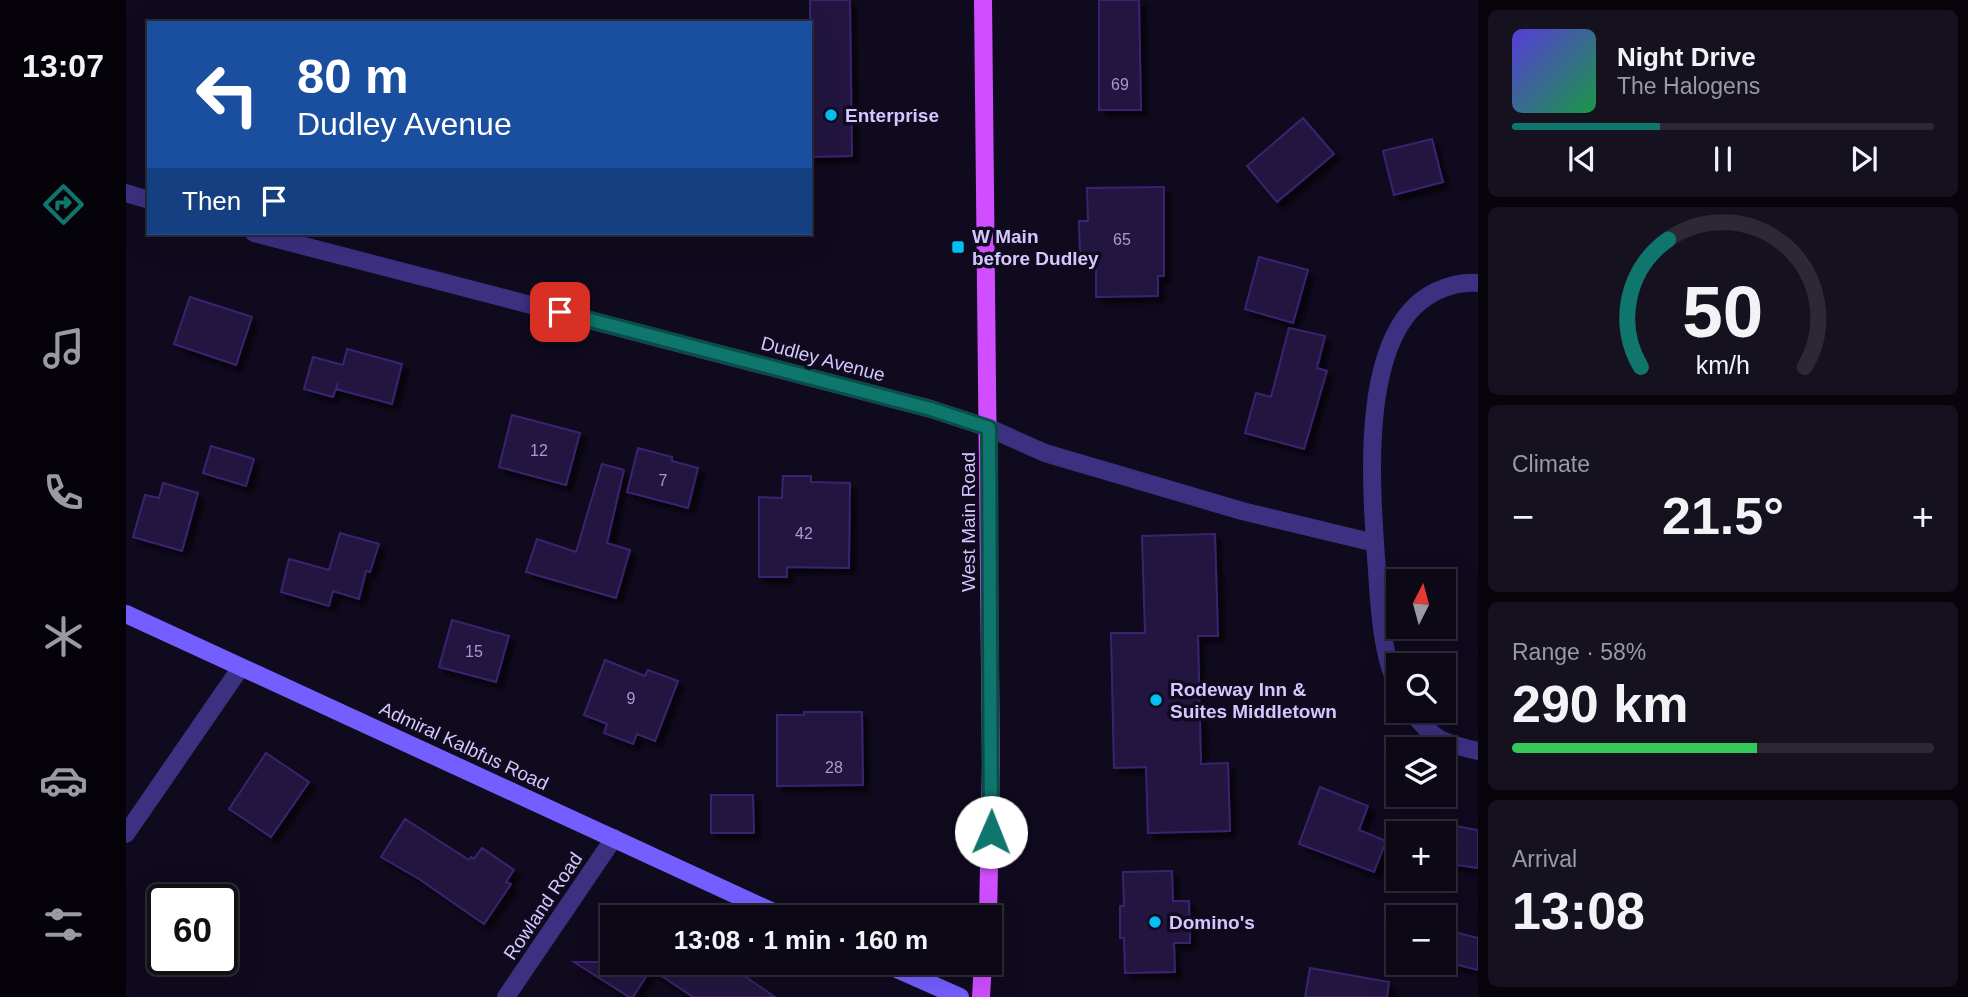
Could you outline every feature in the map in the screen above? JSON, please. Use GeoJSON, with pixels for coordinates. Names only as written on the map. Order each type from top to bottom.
{"type":"FeatureCollection","features":[{"type":"Feature","properties":{"kind":"main road","name":"West Main Road"},"geometry":{"type":"LineString","coordinates":[[983,0],[991,765],[988,905]]}},
{"type":"Feature","properties":{"kind":"main road","name":"Admiral Kalbfus Road"},"geometry":{"type":"LineString","coordinates":[[126,614],[757,905]]}},
{"type":"Feature","properties":{"kind":"main road"},"geometry":{"type":"LineString","coordinates":[[908,975],[960,997]]}},
{"type":"Feature","properties":{"kind":"main road"},"geometry":{"type":"LineString","coordinates":[[981,997],[982,975]]}},
{"type":"Feature","properties":{"kind":"street"},"geometry":{"type":"LineString","coordinates":[[126,193],[147,200]]}},
{"type":"Feature","properties":{"kind":"street","name":"Dudley Avenue"},"geometry":{"type":"LineString","coordinates":[[262,235],[931,409],[989,428],[1045,453],[1242,511],[1376,543]]}},
{"type":"Feature","properties":{"kind":"street"},"geometry":{"type":"LineString","coordinates":[[1388,653],[1376,543],[1373,473],[1377,392],[1393,337],[1421,298],[1445,287],[1467,282],[1478,283]]}},
{"type":"Feature","properties":{"kind":"street"},"geometry":{"type":"LineString","coordinates":[[126,834],[241,667]]}},
{"type":"Feature","properties":{"kind":"street"},"geometry":{"type":"LineString","coordinates":[[1420,723],[1437,739],[1478,751]]}},
{"type":"Feature","properties":{"kind":"street","name":"Rowland Road"},"geometry":{"type":"LineString","coordinates":[[506,997],[614,838]]}},
{"type":"Feature","properties":{"kind":"building"},"geometry":{"type":"Polygon","coordinates":[[[810,0],[850,0],[852,156],[812,157],[810,0]]]}},
{"type":"Feature","properties":{"kind":"building"},"geometry":{"type":"Polygon","coordinates":[[[1099,0],[1139,0],[1141,110],[1099,110],[1099,0]]]}},
{"type":"Feature","properties":{"kind":"building"},"geometry":{"type":"Polygon","coordinates":[[[1303,118],[1334,154],[1277,202],[1247,166],[1303,118]]]}},
{"type":"Feature","properties":{"kind":"building"},"geometry":{"type":"Polygon","coordinates":[[[1432,139],[1443,182],[1394,195],[1383,151],[1432,139]]]}},
{"type":"Feature","properties":{"kind":"building"},"geometry":{"type":"Polygon","coordinates":[[[1164,187],[1164,276],[1158,276],[1158,296],[1096,297],[1096,257],[1080,257],[1079,221],[1088,221],[1087,188],[1164,187]]]}},
{"type":"Feature","properties":{"kind":"building"},"geometry":{"type":"Polygon","coordinates":[[[1259,257],[1308,270],[1293,323],[1245,309],[1259,257]]]}},
{"type":"Feature","properties":{"kind":"building"},"geometry":{"type":"Polygon","coordinates":[[[190,297],[252,317],[236,365],[174,344],[190,297]]]}},
{"type":"Feature","properties":{"kind":"building"},"geometry":{"type":"Polygon","coordinates":[[[1289,328],[1325,336],[1317,368],[1327,371],[1304,449],[1245,433],[1256,393],[1271,397],[1289,328]]]}},
{"type":"Feature","properties":{"kind":"building"},"geometry":{"type":"Polygon","coordinates":[[[347,349],[402,364],[392,404],[336,389],[338,383],[333,397],[304,389],[313,357],[343,365],[347,349]]]}},
{"type":"Feature","properties":{"kind":"building"},"geometry":{"type":"Polygon","coordinates":[[[512,415],[580,433],[566,485],[499,467],[512,415]]]}},
{"type":"Feature","properties":{"kind":"building"},"geometry":{"type":"Polygon","coordinates":[[[211,446],[254,459],[246,486],[203,473],[211,446]]]}},
{"type":"Feature","properties":{"kind":"building"},"geometry":{"type":"Polygon","coordinates":[[[638,448],[672,457],[672,461],[698,468],[688,508],[627,492],[638,448]]]}},
{"type":"Feature","properties":{"kind":"building"},"geometry":{"type":"Polygon","coordinates":[[[602,464],[624,470],[607,543],[630,550],[616,598],[526,572],[537,539],[576,552],[602,464]]]}},
{"type":"Feature","properties":{"kind":"building"},"geometry":{"type":"Polygon","coordinates":[[[783,476],[811,476],[811,482],[850,483],[849,568],[787,567],[787,577],[759,577],[759,497],[782,498],[783,476]]]}},
{"type":"Feature","properties":{"kind":"building"},"geometry":{"type":"Polygon","coordinates":[[[163,483],[198,493],[182,551],[133,537],[145,495],[159,498],[163,483]]]}},
{"type":"Feature","properties":{"kind":"building"},"geometry":{"type":"Polygon","coordinates":[[[340,533],[379,544],[370,572],[366,571],[359,599],[333,591],[329,606],[281,592],[289,559],[329,570],[340,533]]]}},
{"type":"Feature","properties":{"kind":"building","name":"Rodeway Inn & Suites Middletown"},"geometry":{"type":"Polygon","coordinates":[[[1215,534],[1218,636],[1198,636],[1201,764],[1228,763],[1230,831],[1148,833],[1146,767],[1114,768],[1111,633],[1145,633],[1142,536],[1215,534]]]}},
{"type":"Feature","properties":{"kind":"building"},"geometry":{"type":"Polygon","coordinates":[[[452,620],[509,636],[496,682],[439,667],[452,620]]]}},
{"type":"Feature","properties":{"kind":"building"},"geometry":{"type":"Polygon","coordinates":[[[605,660],[645,676],[648,670],[678,681],[655,741],[637,734],[633,744],[604,733],[607,724],[584,715],[605,660]]]}},
{"type":"Feature","properties":{"kind":"building"},"geometry":{"type":"Polygon","coordinates":[[[804,712],[862,712],[863,785],[777,786],[777,715],[804,715],[804,712]]]}},
{"type":"Feature","properties":{"kind":"building"},"geometry":{"type":"Polygon","coordinates":[[[266,753],[309,782],[271,837],[229,809],[266,753]]]}},
{"type":"Feature","properties":{"kind":"building"},"geometry":{"type":"Polygon","coordinates":[[[1320,787],[1368,806],[1359,830],[1386,841],[1374,872],[1299,844],[1320,787]]]}},
{"type":"Feature","properties":{"kind":"building"},"geometry":{"type":"Polygon","coordinates":[[[711,795],[753,795],[754,833],[711,833],[711,795]]]}},
{"type":"Feature","properties":{"kind":"building"},"geometry":{"type":"Polygon","coordinates":[[[405,819],[469,860],[471,857],[474,859],[482,848],[514,870],[506,882],[511,884],[484,924],[419,879],[381,857],[405,819]]]}},
{"type":"Feature","properties":{"kind":"building"},"geometry":{"type":"Polygon","coordinates":[[[1456,826],[1478,830],[1478,868],[1456,865],[1456,826]]]}},
{"type":"Feature","properties":{"kind":"building","name":"Domino's"},"geometry":{"type":"Polygon","coordinates":[[[1172,871],[1173,901],[1189,901],[1190,943],[1174,943],[1175,972],[1125,973],[1124,938],[1120,938],[1120,906],[1124,906],[1123,872],[1172,871]]]}},
{"type":"Feature","properties":{"kind":"building"},"geometry":{"type":"Polygon","coordinates":[[[1456,932],[1478,938],[1478,970],[1456,964],[1456,932]]]}},
{"type":"Feature","properties":{"kind":"building"},"geometry":{"type":"Polygon","coordinates":[[[574,962],[600,962],[600,975],[647,975],[633,997],[574,962]]]}},
{"type":"Feature","properties":{"kind":"building"},"geometry":{"type":"Polygon","coordinates":[[[1310,968],[1389,982],[1387,997],[1305,997],[1310,968]]]}},
{"type":"Feature","properties":{"kind":"building"},"geometry":{"type":"Polygon","coordinates":[[[660,975],[743,975],[775,997],[693,997],[660,975]]]}},
{"type":"Feature","properties":{"kind":"place","name":"Enterprise"},"geometry":{"type":"Point","coordinates":[831,115]}},
{"type":"Feature","properties":{"kind":"place","name":"W Main before Dudley"},"geometry":{"type":"Point","coordinates":[958,247]}},
{"type":"Feature","properties":{"kind":"place","name":"Rodeway Inn & Suites Middletown"},"geometry":{"type":"Point","coordinates":[1156,700]}},
{"type":"Feature","properties":{"kind":"place","name":"Domino's"},"geometry":{"type":"Point","coordinates":[1155,922]}},
{"type":"Feature","properties":{"kind":"route"},"geometry":{"type":"LineString","coordinates":[[560,312],[931,409],[989,428],[991,832]]}}]}
